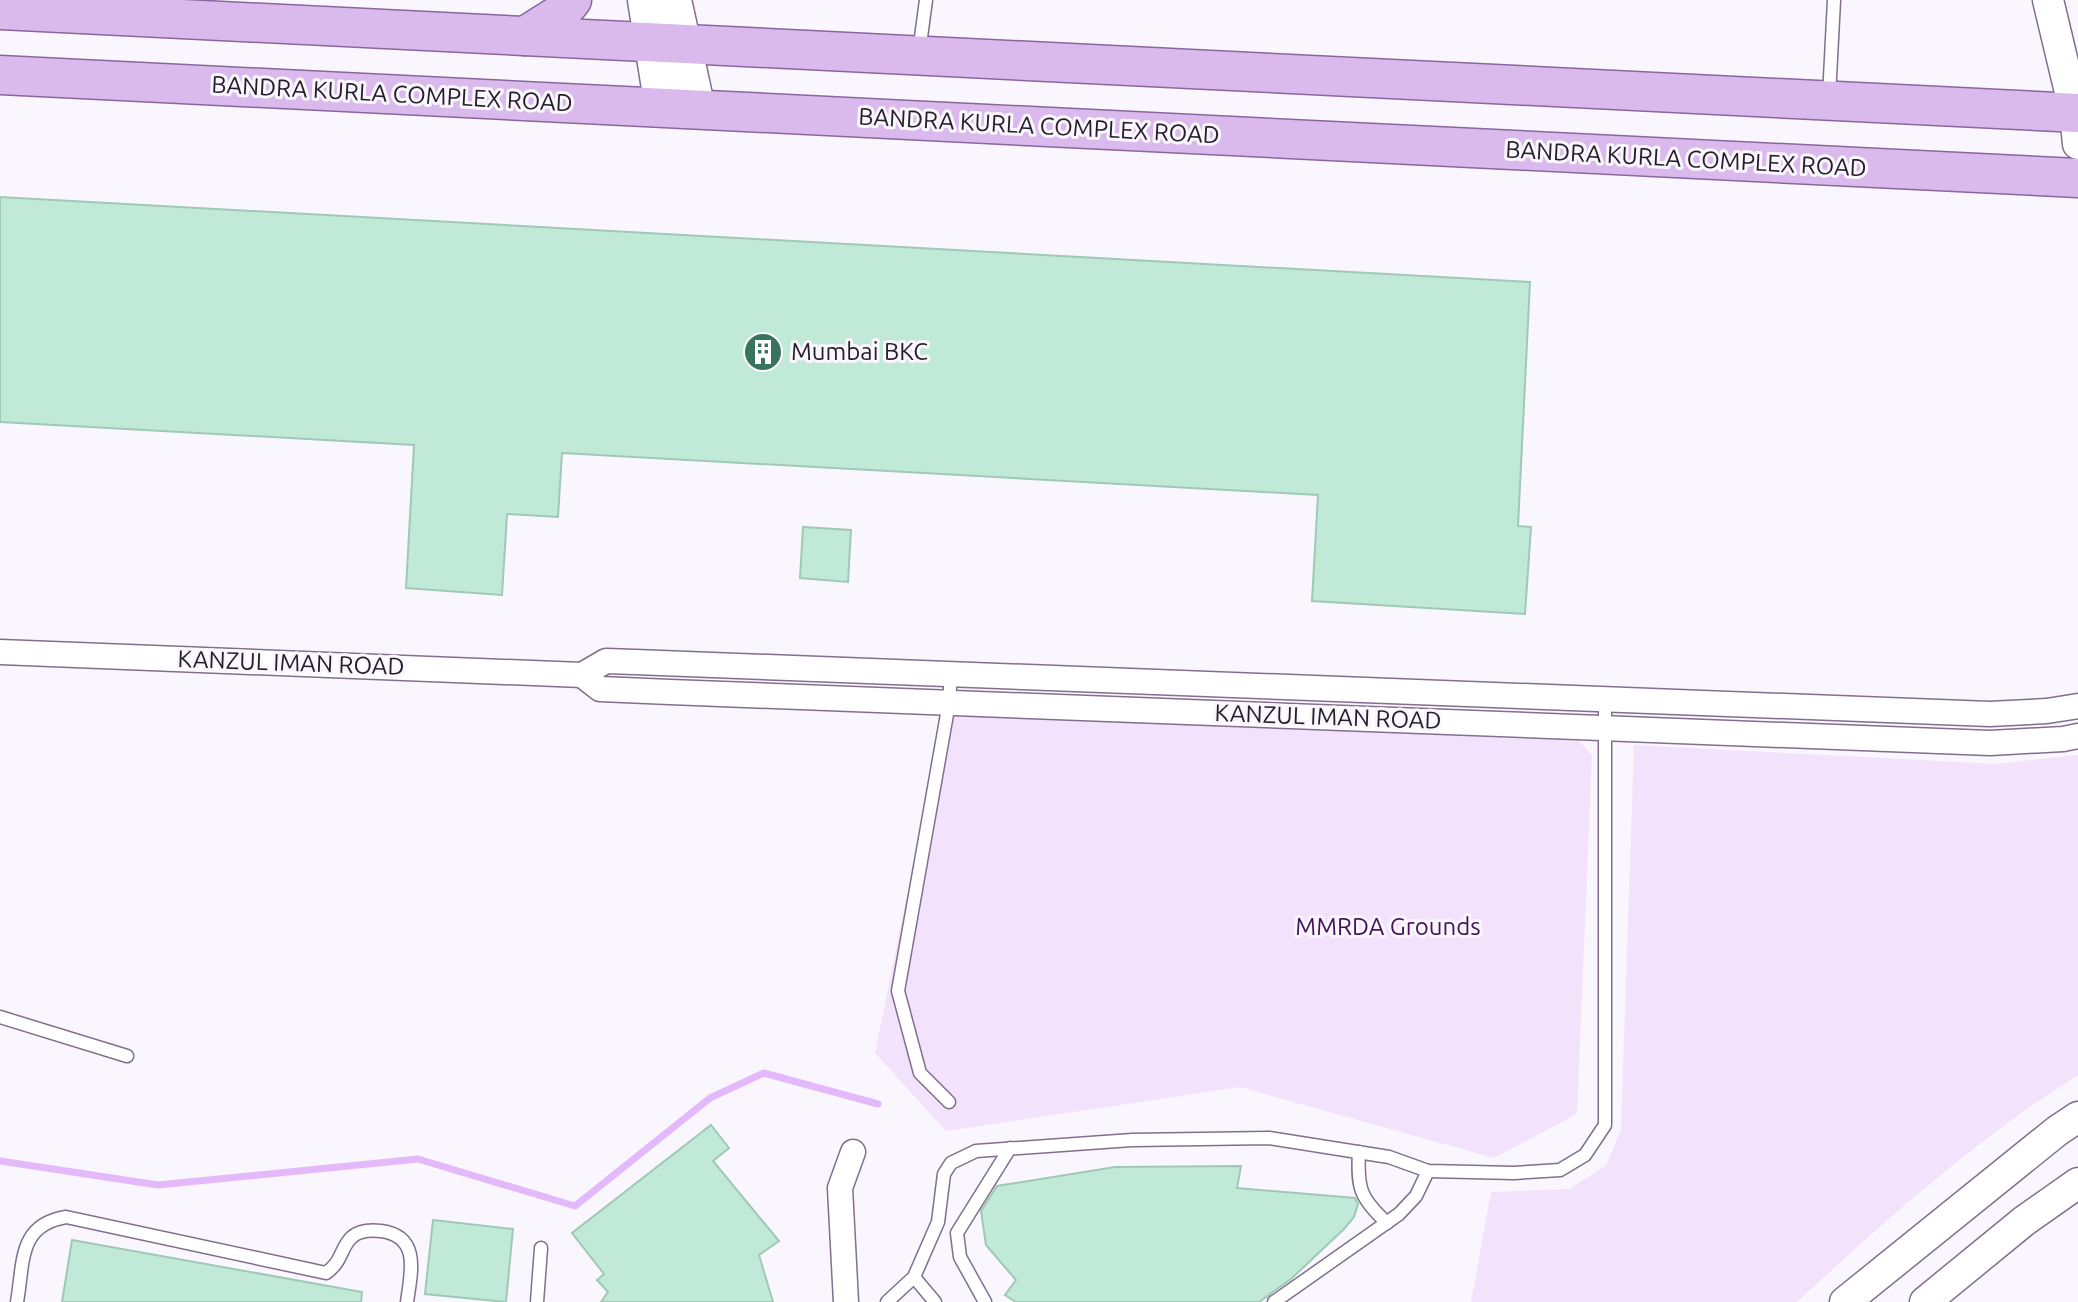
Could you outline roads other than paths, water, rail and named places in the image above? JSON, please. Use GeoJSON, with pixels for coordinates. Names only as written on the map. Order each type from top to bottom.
{"type":"FeatureCollection","features":[{"type":"Feature","properties":{"kind":"main road"},"geometry":{"type":"LineString","coordinates":[[525,36],[560,14],[572,0]]}},
{"type":"Feature","properties":{"kind":"main road"},"geometry":{"type":"LineString","coordinates":[[645,0],[667,43],[680,108]]}},
{"type":"Feature","properties":{"kind":"main road"},"geometry":{"type":"LineString","coordinates":[[667,43],[674,0]]}},
{"type":"Feature","properties":{"kind":"main road"},"geometry":{"type":"LineString","coordinates":[[0,10],[1829,101],[2077,124]]}},
{"type":"Feature","properties":{"kind":"main road","name":"BANDRA KURLA COMPLEX ROAD"},"geometry":{"type":"LineString","coordinates":[[0,75],[2078,178]]}},
{"type":"Feature","properties":{"kind":"street"},"geometry":{"type":"LineString","coordinates":[[2048,0],[2077,124]]}},
{"type":"Feature","properties":{"kind":"street","name":"KANZUL IMAN ROAD"},"geometry":{"type":"LineString","coordinates":[[0,652],[582,675],[606,661],[1990,714],[2078,706]]}},
{"type":"Feature","properties":{"kind":"street","name":"KANZUL IMAN ROAD"},"geometry":{"type":"LineString","coordinates":[[582,675],[600,689],[1990,743],[2078,736]]}},
{"type":"Feature","properties":{"kind":"street"},"geometry":{"type":"LineString","coordinates":[[1845,1302],[2078,1117]]}},
{"type":"Feature","properties":{"kind":"street"},"geometry":{"type":"LineString","coordinates":[[846,1302],[840,1188],[853,1152]]}},
{"type":"Feature","properties":{"kind":"street"},"geometry":{"type":"LineString","coordinates":[[1906,1253],[1932,1297],[2024,1221],[2078,1183]]}},
{"type":"Feature","properties":{"kind":"lane"},"geometry":{"type":"LineString","coordinates":[[918,56],[926,0]]}},
{"type":"Feature","properties":{"kind":"lane"},"geometry":{"type":"LineString","coordinates":[[1829,101],[1834,0]]}},
{"type":"Feature","properties":{"kind":"lane"},"geometry":{"type":"LineString","coordinates":[[949,1102],[920,1073],[898,991],[949,703],[951,674]]}},
{"type":"Feature","properties":{"kind":"lane"},"geometry":{"type":"LineString","coordinates":[[887,1302],[914,1277],[938,1222],[944,1174],[951,1163],[976,1151],[1132,1140],[1269,1138],[1389,1157],[1428,1171],[1514,1173],[1560,1170],[1585,1155],[1605,1125],[1605,699]]}},
{"type":"Feature","properties":{"kind":"lane"},"geometry":{"type":"LineString","coordinates":[[0,1017],[127,1056]]}},
{"type":"Feature","properties":{"kind":"lane"},"geometry":{"type":"LineString","coordinates":[[985,1302],[960,1257],[957,1233],[1010,1148]]}},
{"type":"Feature","properties":{"kind":"lane"},"geometry":{"type":"LineString","coordinates":[[1359,1152],[1357,1180],[1360,1191],[1368,1205],[1387,1223]]}},
{"type":"Feature","properties":{"kind":"lane"},"geometry":{"type":"LineString","coordinates":[[1274,1302],[1387,1223],[1416,1196],[1428,1171]]}},
{"type":"Feature","properties":{"kind":"lane"},"geometry":{"type":"LineString","coordinates":[[17,1302],[27,1244],[34,1230],[49,1220],[66,1217],[326,1273],[337,1266],[351,1238],[369,1229],[392,1232],[407,1243],[412,1262],[407,1302]]}},
{"type":"Feature","properties":{"kind":"lane"},"geometry":{"type":"LineString","coordinates":[[537,1302],[541,1248]]}},
{"type":"Feature","properties":{"kind":"lane"},"geometry":{"type":"LineString","coordinates":[[914,1277],[935,1302]]}},
{"type":"Feature","properties":{"kind":"waterway"},"geometry":{"type":"LineString","coordinates":[[0,1161],[158,1185],[418,1159],[575,1206],[710,1098],[764,1073],[878,1104]]}},
{"type":"Feature","properties":{"kind":"place","name":"Mumbai BKC"},"geometry":{"type":"Point","coordinates":[763,352]}},
{"type":"Feature","properties":{"kind":"park label","name":"MMRDA Grounds"},"geometry":{"type":"Point","coordinates":[1388,927]}}]}
